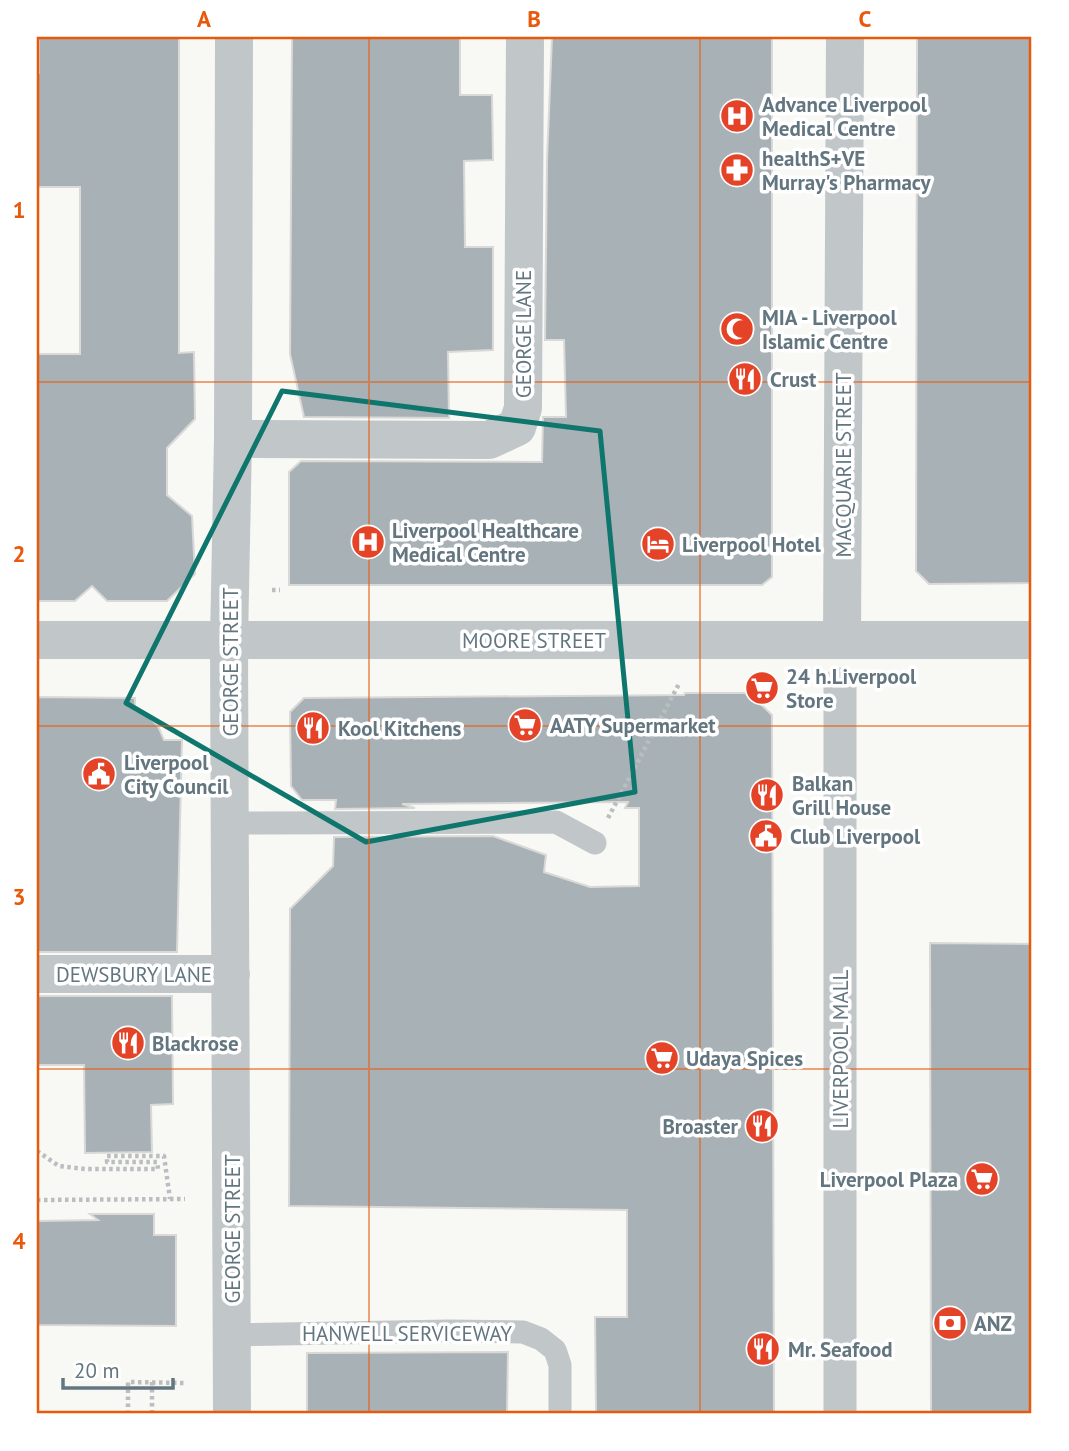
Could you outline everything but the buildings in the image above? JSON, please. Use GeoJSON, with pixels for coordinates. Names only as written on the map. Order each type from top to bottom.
{"type":"FeatureCollection","features":[{"type":"Feature","properties":{"kind":"street","name":"GEORGE STREET"},"geometry":{"type":"LineString","coordinates":[[232,1414],[229,641],[233,439],[234,37]]}},
{"type":"Feature","properties":{"kind":"street","name":"GEORGE LANE"},"geometry":{"type":"LineString","coordinates":[[233,439],[489,440],[517,427],[523,408],[525,37]]}},
{"type":"Feature","properties":{"kind":"street","name":"MACQUARIE STREET"},"geometry":{"type":"LineString","coordinates":[[842,640],[845,37]]}},
{"type":"Feature","properties":{"kind":"street","name":"MOORE STREET"},"geometry":{"type":"LineString","coordinates":[[37,640],[1032,640]]}},
{"type":"Feature","properties":{"kind":"street","name":"LIVERPOOL MALL"},"geometry":{"type":"LineString","coordinates":[[840,684],[840,1414]]}},
{"type":"Feature","properties":{"kind":"street","name":"DEWSBURY LANE"},"geometry":{"type":"LineString","coordinates":[[37,974],[231,974]]}},
{"type":"Feature","properties":{"kind":"lane"},"geometry":{"type":"LineString","coordinates":[[231,823],[556,822],[595,843]]}},
{"type":"Feature","properties":{"kind":"lane","name":"HANWELL SERVICEWAY"},"geometry":{"type":"LineString","coordinates":[[232,1335],[523,1332],[541,1339],[555,1350],[560,1365],[560,1414]]}},
{"type":"Feature","properties":{"kind":"path"},"geometry":{"type":"LineString","coordinates":[[272,590],[281,590]]}},
{"type":"Feature","properties":{"kind":"path"},"geometry":{"type":"LineString","coordinates":[[595,843],[680,682]]}},
{"type":"Feature","properties":{"kind":"path"},"geometry":{"type":"LineString","coordinates":[[37,1151],[59,1166],[85,1169],[158,1169],[157,1162],[107,1162],[107,1156],[164,1156],[170,1199]]}},
{"type":"Feature","properties":{"kind":"path"},"geometry":{"type":"LineString","coordinates":[[37,1199],[185,1199]]}},
{"type":"Feature","properties":{"kind":"path"},"geometry":{"type":"LineString","coordinates":[[128,1414],[128,1382],[184,1383]]}},
{"type":"Feature","properties":{"kind":"path"},"geometry":{"type":"LineString","coordinates":[[152,1382],[152,1414]]}},
{"type":"Feature","properties":{"kind":"path"},"geometry":{"type":"LineString","coordinates":[[93,1414],[101,1414]]}},
{"type":"Feature","properties":{"kind":"highlighted area"},"geometry":{"type":"Polygon","coordinates":[[[282,391],[600,431],[635,792],[366,842],[126,703],[282,391]]]}},
{"type":"Feature","properties":{"kind":"place","name":"Advance Liverpool Medical Centre"},"geometry":{"type":"Point","coordinates":[737,116]}},
{"type":"Feature","properties":{"kind":"place","name":"healthS+VE Murray's Pharmacy"},"geometry":{"type":"Point","coordinates":[737,170]}},
{"type":"Feature","properties":{"kind":"place","name":"MIA - Liverpool Islamic Centre"},"geometry":{"type":"Point","coordinates":[737,329]}},
{"type":"Feature","properties":{"kind":"place","name":"Crust"},"geometry":{"type":"Point","coordinates":[745,379]}},
{"type":"Feature","properties":{"kind":"place","name":"Liverpool Healthcare Medical Centre"},"geometry":{"type":"Point","coordinates":[368,542]}},
{"type":"Feature","properties":{"kind":"place","name":"Liverpool Hotel"},"geometry":{"type":"Point","coordinates":[658,544]}},
{"type":"Feature","properties":{"kind":"place","name":"24 h.Liverpool Store"},"geometry":{"type":"Point","coordinates":[762,688]}},
{"type":"Feature","properties":{"kind":"place","name":"AATY Supermarket"},"geometry":{"type":"Point","coordinates":[525,725]}},
{"type":"Feature","properties":{"kind":"place","name":"Kool Kitchens"},"geometry":{"type":"Point","coordinates":[313,728]}},
{"type":"Feature","properties":{"kind":"place","name":"Liverpool City Council"},"geometry":{"type":"Point","coordinates":[99,774]}},
{"type":"Feature","properties":{"kind":"place","name":"Balkan Grill House"},"geometry":{"type":"Point","coordinates":[767,795]}},
{"type":"Feature","properties":{"kind":"place","name":"Club Liverpool"},"geometry":{"type":"Point","coordinates":[766,836]}},
{"type":"Feature","properties":{"kind":"place","name":"Blackrose"},"geometry":{"type":"Point","coordinates":[128,1043]}},
{"type":"Feature","properties":{"kind":"place","name":"Udaya Spices"},"geometry":{"type":"Point","coordinates":[662,1058]}},
{"type":"Feature","properties":{"kind":"place","name":"Broaster"},"geometry":{"type":"Point","coordinates":[762,1126]}},
{"type":"Feature","properties":{"kind":"place","name":"Liverpool Plaza"},"geometry":{"type":"Point","coordinates":[982,1179]}},
{"type":"Feature","properties":{"kind":"place","name":"ANZ"},"geometry":{"type":"Point","coordinates":[950,1323]}},
{"type":"Feature","properties":{"kind":"place","name":"Mr. Seafood"},"geometry":{"type":"Point","coordinates":[763,1349]}}]}
